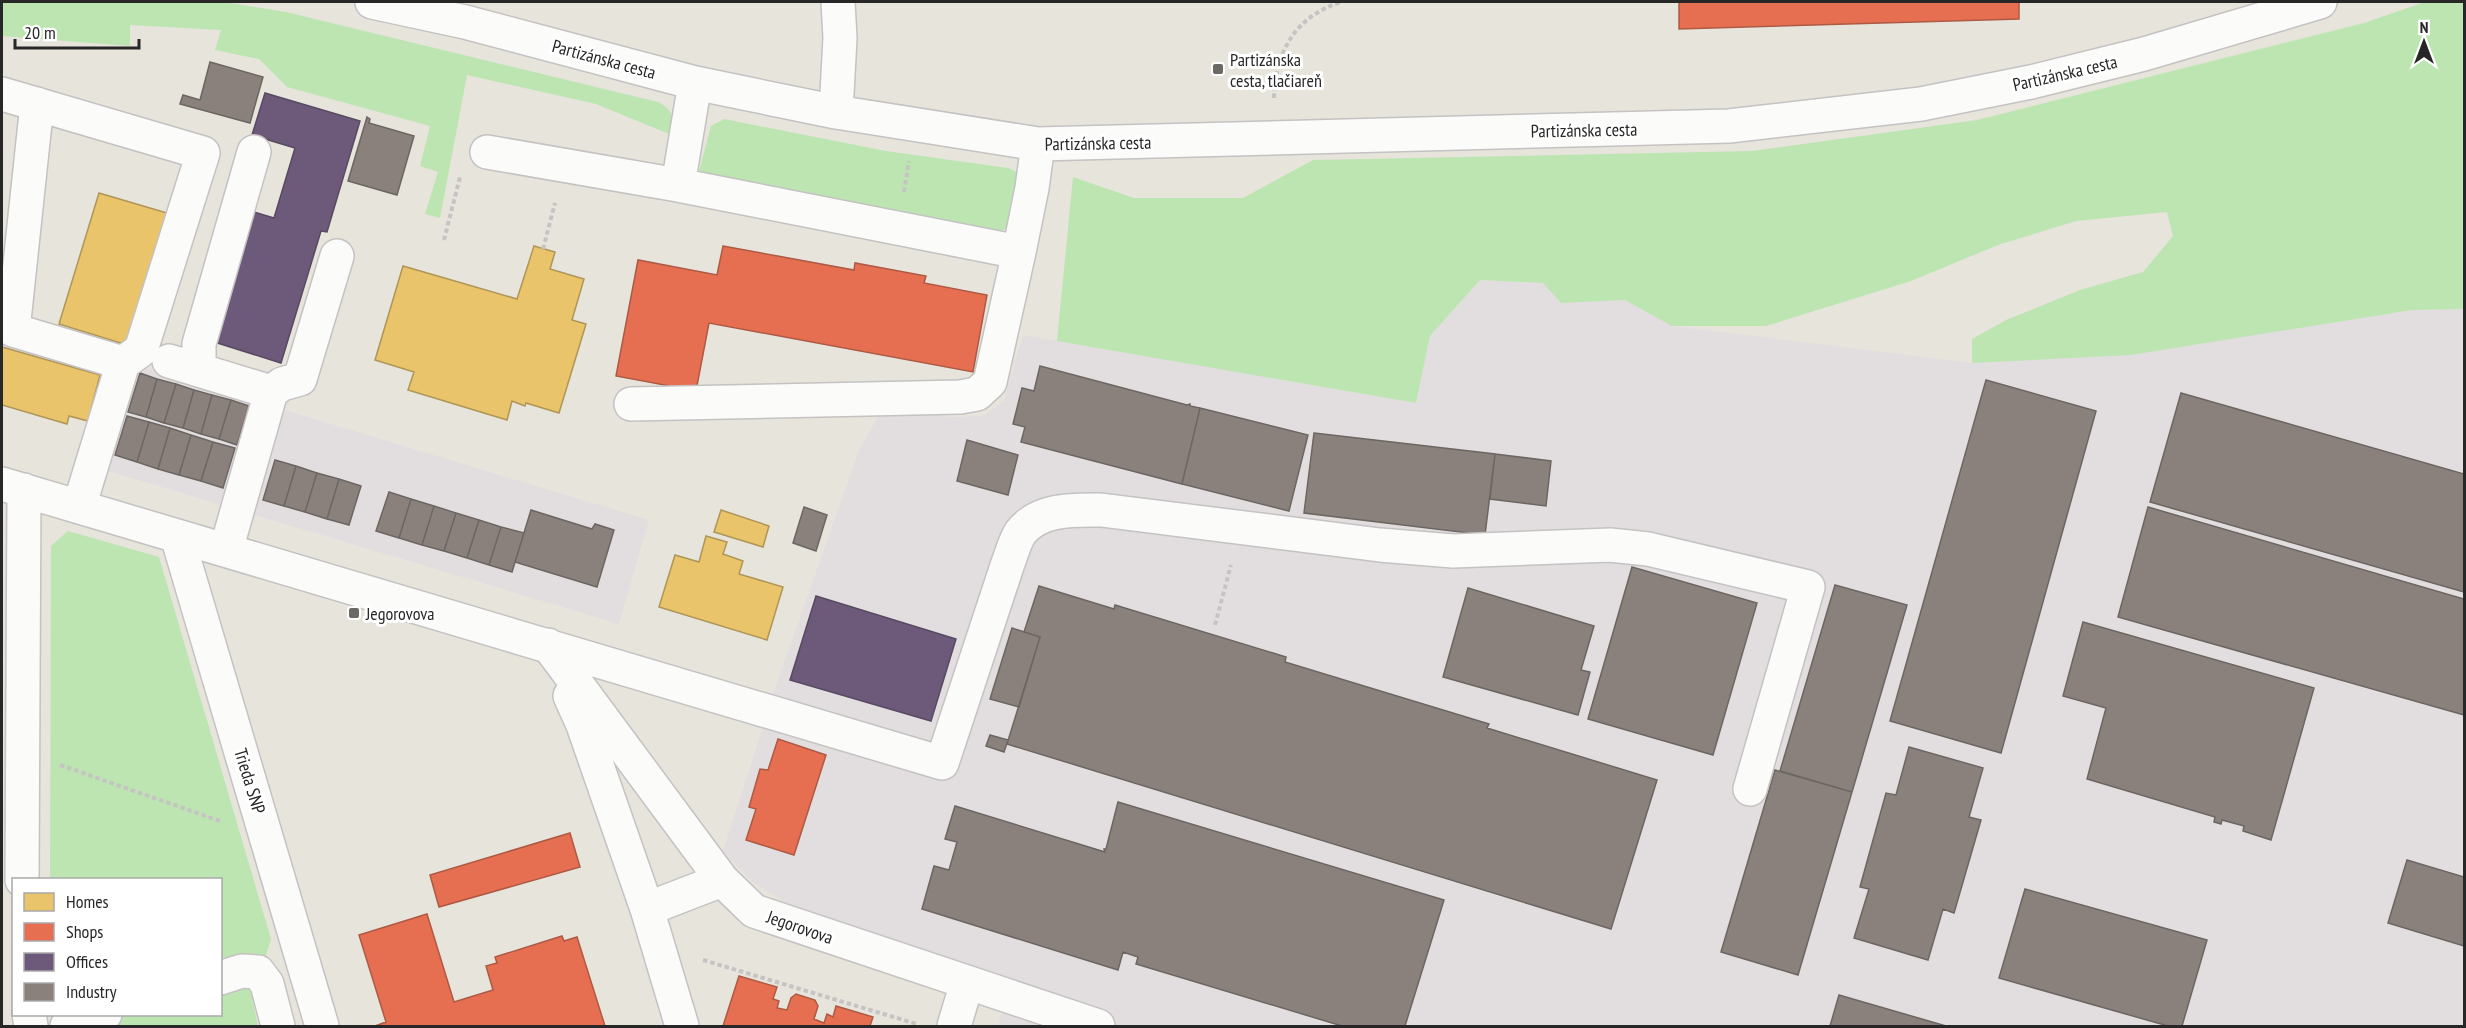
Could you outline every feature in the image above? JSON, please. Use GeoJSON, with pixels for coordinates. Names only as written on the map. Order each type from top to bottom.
{"type":"FeatureCollection","features":[{"type":"Feature","properties":{"kind":"street","name":"Partizánska cesta"},"geometry":{"type":"LineString","coordinates":[[372,2],[465,22],[695,83],[836,112],[1038,144],[1729,126],[1816,117],[1921,104],[2031,82],[2144,54],[2320,2]]}},
{"type":"Feature","properties":{"kind":"street"},"geometry":{"type":"LineString","coordinates":[[836,112],[840,38],[838,2]]}},
{"type":"Feature","properties":{"kind":"street"},"geometry":{"type":"LineString","coordinates":[[678,184],[695,83]]}},
{"type":"Feature","properties":{"kind":"street"},"geometry":{"type":"LineString","coordinates":[[2,94],[203,153],[141,350],[123,363],[79,507]]}},
{"type":"Feature","properties":{"kind":"street"},"geometry":{"type":"LineString","coordinates":[[37,104],[13,330],[123,363]]}},
{"type":"Feature","properties":{"kind":"street"},"geometry":{"type":"LineString","coordinates":[[631,404],[960,397],[977,394],[990,382],[1032,188],[1038,144]]}},
{"type":"Feature","properties":{"kind":"street"},"geometry":{"type":"LineString","coordinates":[[254,152],[199,344],[184,366],[271,392]]}},
{"type":"Feature","properties":{"kind":"street"},"geometry":{"type":"LineString","coordinates":[[487,152],[678,184],[1018,252]]}},
{"type":"Feature","properties":{"kind":"street"},"geometry":{"type":"LineString","coordinates":[[226,550],[271,392],[282,384],[300,379],[337,256]]}},
{"type":"Feature","properties":{"kind":"street"},"geometry":{"type":"LineString","coordinates":[[22,878],[23,752],[13,487],[942,763],[1008,562],[1021,532],[1041,517],[1062,511],[1101,510],[1453,551],[1610,545],[1648,549],[1808,587],[1750,789]]}},
{"type":"Feature","properties":{"kind":"street","name":"Trieda SNP"},"geometry":{"type":"LineString","coordinates":[[177,536],[322,1026]]}},
{"type":"Feature","properties":{"kind":"street"},"geometry":{"type":"LineString","coordinates":[[548,645],[583,725],[647,909],[682,1026]]}},
{"type":"Feature","properties":{"kind":"street","name":"Jegorovova"},"geometry":{"type":"LineString","coordinates":[[548,645],[722,880],[754,911],[1098,1026]]}},
{"type":"Feature","properties":{"kind":"street"},"geometry":{"type":"LineString","coordinates":[[647,909],[722,880]]}},
{"type":"Feature","properties":{"kind":"street"},"geometry":{"type":"LineString","coordinates":[[222,977],[242,971],[258,972],[267,984],[278,1026]]}},
{"type":"Feature","properties":{"kind":"street"},"geometry":{"type":"LineString","coordinates":[[954,1026],[967,983]]}},
{"type":"Feature","properties":{"kind":"street"},"geometry":{"type":"LineString","coordinates":[[67,1026],[99,1016]]}},
{"type":"Feature","properties":{"kind":"path"},"geometry":{"type":"LineString","coordinates":[[1275,98],[1275,73],[1293,33],[1324,7],[1339,2]]}},
{"type":"Feature","properties":{"kind":"path"},"geometry":{"type":"LineString","coordinates":[[444,240],[460,173],[487,152]]}},
{"type":"Feature","properties":{"kind":"path"},"geometry":{"type":"LineString","coordinates":[[543,249],[557,196]]}},
{"type":"Feature","properties":{"kind":"path"},"geometry":{"type":"LineString","coordinates":[[1215,625],[1232,563]]}},
{"type":"Feature","properties":{"kind":"path"},"geometry":{"type":"LineString","coordinates":[[23,752],[266,838]]}},
{"type":"Feature","properties":{"kind":"path"},"geometry":{"type":"LineString","coordinates":[[659,947],[927,1026]]}},
{"type":"Feature","properties":{"kind":"shaded area"},"geometry":{"type":"Polygon","coordinates":[[[1480,280],[1543,283],[1561,303],[1625,300],[1672,326],[1972,363],[2131,354],[2412,310],[2464,309],[2464,1026],[998,1026],[1012,979],[794,908],[754,883],[723,851],[780,674],[859,450],[883,408],[952,417],[983,416],[1004,401],[1023,335],[1416,403],[1430,336],[1480,280]]]}},
{"type":"Feature","properties":{"kind":"shaded area"},"geometry":{"type":"Polygon","coordinates":[[[136,365],[649,520],[619,624],[105,470],[136,365]]]}},
{"type":"Feature","properties":{"kind":"green space"},"geometry":{"type":"Polygon","coordinates":[[[2,2],[224,2],[286,12],[658,102],[670,111],[669,134],[596,104],[467,75],[440,218],[425,214],[438,172],[420,166],[430,126],[287,87],[259,59],[215,50],[221,30],[130,25],[130,46],[2,36],[2,2]]]}},
{"type":"Feature","properties":{"kind":"green space"},"geometry":{"type":"Polygon","coordinates":[[[2425,2],[2464,2],[2464,309],[2412,310],[2131,355],[1972,363],[1972,339],[2006,320],[2080,290],[2143,272],[2173,236],[2167,212],[2076,221],[1998,245],[1911,281],[1766,326],[1672,326],[1625,300],[1561,303],[1543,283],[1480,280],[1430,336],[1416,403],[1057,341],[1073,177],[1134,198],[1243,198],[1313,160],[1752,151],[1977,120],[2364,23],[2425,2]]]}},
{"type":"Feature","properties":{"kind":"green space"},"geometry":{"type":"Polygon","coordinates":[[[724,119],[886,151],[1008,168],[1022,174],[1009,227],[993,235],[711,182],[699,171],[711,126],[724,119]]]}},
{"type":"Feature","properties":{"kind":"green space"},"geometry":{"type":"Polygon","coordinates":[[[68,531],[159,557],[271,939],[252,999],[258,1026],[59,1026],[56,1016],[222,1016],[222,878],[50,878],[51,546],[68,531]]]}},
{"type":"Feature","properties":{"kind":"building: Homes"},"geometry":{"type":"Polygon","coordinates":[[[99,193],[167,213],[127,345],[59,324],[99,193]]]}},
{"type":"Feature","properties":{"kind":"building: Homes"},"geometry":{"type":"Polygon","coordinates":[[[534,246],[555,252],[550,269],[584,279],[572,320],[586,324],[559,413],[512,401],[507,420],[408,390],[414,372],[375,360],[403,266],[517,299],[534,246]]]}},
{"type":"Feature","properties":{"kind":"building: Homes"},"geometry":{"type":"Polygon","coordinates":[[[2,347],[100,375],[88,421],[69,416],[67,424],[2,405],[2,347]]]}},
{"type":"Feature","properties":{"kind":"building: Homes"},"geometry":{"type":"Polygon","coordinates":[[[721,510],[769,526],[763,547],[714,532],[721,510]]]}},
{"type":"Feature","properties":{"kind":"building: Homes"},"geometry":{"type":"Polygon","coordinates":[[[706,536],[727,542],[723,554],[743,561],[739,574],[783,587],[767,640],[659,607],[675,555],[699,562],[706,536]]]}},
{"type":"Feature","properties":{"kind":"building: Shops"},"geometry":{"type":"Polygon","coordinates":[[[1679,2],[2019,2],[2019,19],[1679,29],[1679,2]]]}},
{"type":"Feature","properties":{"kind":"building: Shops"},"geometry":{"type":"Polygon","coordinates":[[[723,246],[854,270],[855,263],[926,276],[924,283],[987,295],[973,372],[709,323],[696,391],[616,376],[638,260],[717,275],[723,246]]]}},
{"type":"Feature","properties":{"kind":"building: Shops"},"geometry":{"type":"Polygon","coordinates":[[[778,739],[826,755],[794,855],[746,840],[756,809],[749,807],[760,769],[768,770],[778,739]]]}},
{"type":"Feature","properties":{"kind":"building: Shops"},"geometry":{"type":"Polygon","coordinates":[[[570,833],[580,867],[439,907],[430,875],[570,833]]]}},
{"type":"Feature","properties":{"kind":"building: Shops"},"geometry":{"type":"Polygon","coordinates":[[[427,914],[454,1002],[493,990],[486,966],[497,963],[495,957],[562,936],[564,941],[577,937],[605,1026],[375,1026],[386,1022],[359,935],[427,914]]]}},
{"type":"Feature","properties":{"kind":"building: Shops"},"geometry":{"type":"Polygon","coordinates":[[[739,976],[777,987],[773,999],[779,1001],[777,1008],[787,1010],[791,998],[796,994],[815,1000],[818,1006],[814,1019],[824,1023],[827,1014],[833,1017],[836,1006],[873,1017],[870,1026],[723,1026],[739,976]]]}},
{"type":"Feature","properties":{"kind":"building: Offices"},"geometry":{"type":"Polygon","coordinates":[[[265,93],[360,121],[327,232],[321,231],[281,363],[211,341],[251,211],[274,218],[295,148],[252,135],[265,93]]]}},
{"type":"Feature","properties":{"kind":"building: Offices"},"geometry":{"type":"Polygon","coordinates":[[[816,596],[956,639],[931,721],[790,680],[816,596]]]}},
{"type":"Feature","properties":{"kind":"building: Industry"},"geometry":{"type":"Polygon","coordinates":[[[210,62],[263,77],[250,123],[180,104],[183,95],[200,100],[210,62]]]}},
{"type":"Feature","properties":{"kind":"building: Industry"},"geometry":{"type":"Polygon","coordinates":[[[367,117],[370,119],[369,123],[414,136],[397,195],[348,181],[367,117]]]}},
{"type":"Feature","properties":{"kind":"building: Industry"},"geometry":{"type":"Polygon","coordinates":[[[1040,366],[1200,408],[1182,484],[1021,442],[1025,427],[1013,424],[1022,388],[1034,391],[1040,366]]]}},
{"type":"Feature","properties":{"kind":"building: Industry"},"geometry":{"type":"Polygon","coordinates":[[[140,373],[157,379],[146,417],[128,412],[140,373]]]}},
{"type":"Feature","properties":{"kind":"building: Industry"},"geometry":{"type":"Polygon","coordinates":[[[157,379],[176,384],[164,423],[146,417],[157,379]]]}},
{"type":"Feature","properties":{"kind":"building: Industry"},"geometry":{"type":"Polygon","coordinates":[[[1986,380],[2096,411],[2001,753],[1890,721],[1986,380]]]}},
{"type":"Feature","properties":{"kind":"building: Industry"},"geometry":{"type":"Polygon","coordinates":[[[176,384],[194,390],[183,428],[164,423],[176,384]]]}},
{"type":"Feature","properties":{"kind":"building: Industry"},"geometry":{"type":"Polygon","coordinates":[[[194,390],[212,395],[201,434],[183,428],[194,390]]]}},
{"type":"Feature","properties":{"kind":"building: Industry"},"geometry":{"type":"Polygon","coordinates":[[[2181,393],[2464,474],[2464,592],[2150,502],[2181,393]]]}},
{"type":"Feature","properties":{"kind":"building: Industry"},"geometry":{"type":"Polygon","coordinates":[[[212,395],[231,400],[219,439],[201,434],[212,395]]]}},
{"type":"Feature","properties":{"kind":"building: Industry"},"geometry":{"type":"Polygon","coordinates":[[[231,400],[249,406],[237,445],[219,439],[231,400]]]}},
{"type":"Feature","properties":{"kind":"building: Industry"},"geometry":{"type":"Polygon","coordinates":[[[1200,408],[1308,435],[1289,511],[1182,484],[1200,408]]]}},
{"type":"Feature","properties":{"kind":"building: Industry"},"geometry":{"type":"Polygon","coordinates":[[[127,416],[149,422],[137,462],[115,455],[127,416]]]}},
{"type":"Feature","properties":{"kind":"building: Industry"},"geometry":{"type":"Polygon","coordinates":[[[149,422],[170,428],[158,469],[137,462],[149,422]]]}},
{"type":"Feature","properties":{"kind":"building: Industry"},"geometry":{"type":"Polygon","coordinates":[[[170,428],[191,435],[179,475],[158,469],[170,428]]]}},
{"type":"Feature","properties":{"kind":"building: Industry"},"geometry":{"type":"Polygon","coordinates":[[[1314,433],[1495,454],[1485,535],[1304,513],[1314,433]]]}},
{"type":"Feature","properties":{"kind":"building: Industry"},"geometry":{"type":"Polygon","coordinates":[[[191,435],[213,442],[201,481],[179,475],[191,435]]]}},
{"type":"Feature","properties":{"kind":"building: Industry"},"geometry":{"type":"Polygon","coordinates":[[[967,440],[1018,455],[1008,495],[957,481],[967,440]]]}},
{"type":"Feature","properties":{"kind":"building: Industry"},"geometry":{"type":"Polygon","coordinates":[[[213,442],[235,448],[223,488],[201,481],[213,442]]]}},
{"type":"Feature","properties":{"kind":"building: Industry"},"geometry":{"type":"Polygon","coordinates":[[[1495,454],[1551,461],[1546,506],[1490,499],[1495,454]]]}},
{"type":"Feature","properties":{"kind":"building: Industry"},"geometry":{"type":"Polygon","coordinates":[[[275,460],[296,466],[284,506],[263,500],[275,460]]]}},
{"type":"Feature","properties":{"kind":"building: Industry"},"geometry":{"type":"Polygon","coordinates":[[[296,466],[317,473],[305,512],[284,506],[296,466]]]}},
{"type":"Feature","properties":{"kind":"building: Industry"},"geometry":{"type":"Polygon","coordinates":[[[317,473],[339,479],[327,519],[305,512],[317,473]]]}},
{"type":"Feature","properties":{"kind":"building: Industry"},"geometry":{"type":"Polygon","coordinates":[[[339,479],[361,486],[349,525],[327,519],[339,479]]]}},
{"type":"Feature","properties":{"kind":"building: Industry"},"geometry":{"type":"Polygon","coordinates":[[[389,492],[411,499],[399,538],[376,531],[389,492]]]}},
{"type":"Feature","properties":{"kind":"building: Industry"},"geometry":{"type":"Polygon","coordinates":[[[411,499],[434,506],[422,545],[399,538],[411,499]]]}},
{"type":"Feature","properties":{"kind":"building: Industry"},"geometry":{"type":"Polygon","coordinates":[[[434,506],[456,513],[444,551],[422,545],[434,506]]]}},
{"type":"Feature","properties":{"kind":"building: Industry"},"geometry":{"type":"Polygon","coordinates":[[[804,507],[827,515],[816,551],[793,543],[804,507]]]}},
{"type":"Feature","properties":{"kind":"building: Industry"},"geometry":{"type":"Polygon","coordinates":[[[2148,507],[2464,599],[2464,715],[2118,617],[2148,507]]]}},
{"type":"Feature","properties":{"kind":"building: Industry"},"geometry":{"type":"Polygon","coordinates":[[[531,510],[592,529],[595,524],[614,530],[597,587],[515,562],[531,510]]]}},
{"type":"Feature","properties":{"kind":"building: Industry"},"geometry":{"type":"Polygon","coordinates":[[[456,513],[479,520],[467,558],[444,551],[456,513]]]}},
{"type":"Feature","properties":{"kind":"building: Industry"},"geometry":{"type":"Polygon","coordinates":[[[479,520],[501,527],[489,565],[467,558],[479,520]]]}},
{"type":"Feature","properties":{"kind":"building: Industry"},"geometry":{"type":"Polygon","coordinates":[[[501,527],[524,533],[512,572],[489,565],[501,527]]]}},
{"type":"Feature","properties":{"kind":"building: Industry"},"geometry":{"type":"Polygon","coordinates":[[[1632,567],[1757,603],[1713,755],[1588,719],[1632,567]]]}},
{"type":"Feature","properties":{"kind":"building: Industry"},"geometry":{"type":"Polygon","coordinates":[[[1835,585],[1907,605],[1852,792],[1780,771],[1835,585]]]}},
{"type":"Feature","properties":{"kind":"building: Industry"},"geometry":{"type":"Polygon","coordinates":[[[1039,586],[1114,609],[1115,605],[1286,657],[1285,662],[1489,724],[1487,728],[1657,780],[1611,929],[1007,744],[1040,637],[1024,632],[1039,586]]]}},
{"type":"Feature","properties":{"kind":"building: Industry"},"geometry":{"type":"Polygon","coordinates":[[[1468,588],[1594,626],[1581,670],[1590,672],[1578,715],[1443,677],[1468,588]]]}},
{"type":"Feature","properties":{"kind":"building: Industry"},"geometry":{"type":"Polygon","coordinates":[[[2083,622],[2314,688],[2271,840],[2243,831],[2244,826],[2222,820],[2221,824],[2214,822],[2215,817],[2087,779],[2106,708],[2063,696],[2083,622]]]}},
{"type":"Feature","properties":{"kind":"building: Industry"},"geometry":{"type":"Polygon","coordinates":[[[1012,628],[1040,637],[1019,707],[990,699],[1012,628]]]}},
{"type":"Feature","properties":{"kind":"building: Industry"},"geometry":{"type":"Polygon","coordinates":[[[990,735],[1008,740],[1004,752],[986,746],[990,735]]]}},
{"type":"Feature","properties":{"kind":"building: Industry"},"geometry":{"type":"Polygon","coordinates":[[[1909,747],[1983,768],[1969,817],[1981,820],[1954,913],[1943,909],[1928,960],[1854,938],[1869,889],[1860,887],[1886,793],[1896,795],[1909,747]]]}},
{"type":"Feature","properties":{"kind":"building: Industry"},"geometry":{"type":"Polygon","coordinates":[[[1775,770],[1852,792],[1798,975],[1721,952],[1775,770]]]}},
{"type":"Feature","properties":{"kind":"building: Industry"},"geometry":{"type":"Polygon","coordinates":[[[1118,802],[1444,900],[1405,1026],[1342,1026],[1136,964],[1138,957],[1123,952],[1118,970],[922,909],[934,866],[949,870],[957,842],[945,839],[955,806],[1105,852],[1118,802]]]}},
{"type":"Feature","properties":{"kind":"building: Industry"},"geometry":{"type":"Polygon","coordinates":[[[2407,860],[2464,877],[2464,946],[2388,923],[2407,860]]]}},
{"type":"Feature","properties":{"kind":"building: Industry"},"geometry":{"type":"Polygon","coordinates":[[[2025,889],[2207,940],[2182,1026],[2168,1026],[1999,978],[2025,889]]]}},
{"type":"Feature","properties":{"kind":"building: Industry"},"geometry":{"type":"Polygon","coordinates":[[[1839,995],[1946,1026],[1830,1026],[1839,995]]]}},
{"type":"Feature","properties":{"kind":"place","name":"Partizánska cesta, tlačiareň"},"geometry":{"type":"Point","coordinates":[1218,69]}},
{"type":"Feature","properties":{"kind":"place","name":"Jegorovova"},"geometry":{"type":"Point","coordinates":[354,613]}}]}
